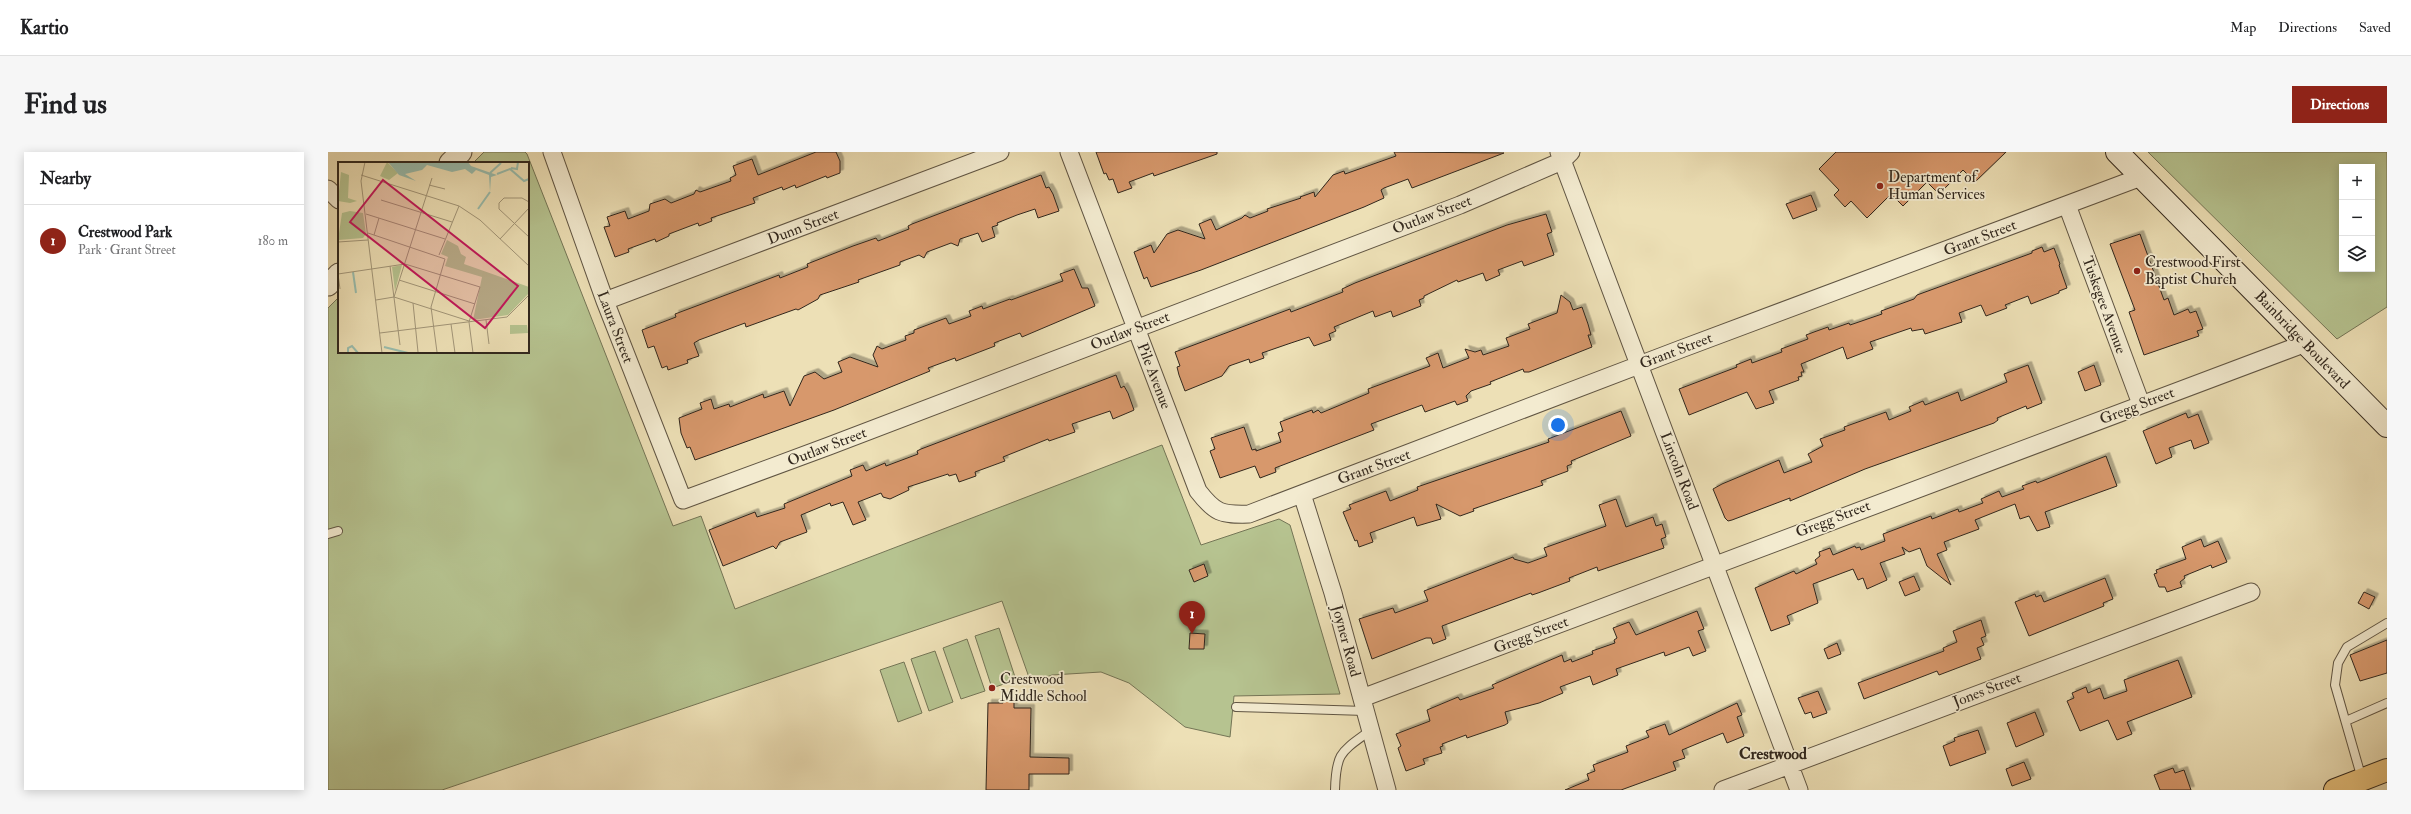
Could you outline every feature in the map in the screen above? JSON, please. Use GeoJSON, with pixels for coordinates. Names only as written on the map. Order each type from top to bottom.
{"type":"FeatureCollection","features":[{"type":"Feature","properties":{"kind":"main road","name":"Bainbridge Boulevard"},"geometry":{"type":"LineString","coordinates":[[2116,152],[2306,342],[2387,426]]}},
{"type":"Feature","properties":{"kind":"main road"},"geometry":{"type":"LineString","coordinates":[[2335,790],[2387,770]]}},
{"type":"Feature","properties":{"kind":"street"},"geometry":{"type":"LineString","coordinates":[[451,162],[461,152]]}},
{"type":"Feature","properties":{"kind":"street","name":"Laura Street"},"geometry":{"type":"LineString","coordinates":[[552,152],[605,301],[683,500]]}},
{"type":"Feature","properties":{"kind":"street","name":"Dunn Street"},"geometry":{"type":"LineString","coordinates":[[605,301],[1000,152]]}},
{"type":"Feature","properties":{"kind":"street","name":"Pile Avenue"},"geometry":{"type":"LineString","coordinates":[[1069,152],[1198,491],[1211,508]]}},
{"type":"Feature","properties":{"kind":"street","name":"Outlaw Street"},"geometry":{"type":"LineString","coordinates":[[683,500],[829,446],[1460,205],[1564,155]]}},
{"type":"Feature","properties":{"kind":"street","name":"Lincoln Road"},"geometry":{"type":"LineString","coordinates":[[1564,155],[1639,365],[1799,790]]}},
{"type":"Feature","properties":{"kind":"street","name":"Grant Street"},"geometry":{"type":"LineString","coordinates":[[1211,508],[1230,514],[1249,514],[1639,365],[2141,177]]}},
{"type":"Feature","properties":{"kind":"street"},"geometry":{"type":"LineString","coordinates":[[328,189],[338,199]]}},
{"type":"Feature","properties":{"kind":"street","name":"Tuskegee Avenue"},"geometry":{"type":"LineString","coordinates":[[2067,205],[2141,404]]}},
{"type":"Feature","properties":{"kind":"street"},"geometry":{"type":"LineString","coordinates":[[328,285],[338,275]]}},
{"type":"Feature","properties":{"kind":"street","name":"Gregg Street"},"geometry":{"type":"LineString","coordinates":[[1363,704],[1715,564],[2306,342]]}},
{"type":"Feature","properties":{"kind":"street","name":"Joyner Road"},"geometry":{"type":"LineString","coordinates":[[1302,494],[1333,593],[1371,730],[1382,787]]}},
{"type":"Feature","properties":{"kind":"street","name":"Jones Street"},"geometry":{"type":"LineString","coordinates":[[1723,790],[2251,592]]}},
{"type":"Feature","properties":{"kind":"lane"},"geometry":{"type":"LineString","coordinates":[[328,534],[338,531]]}},
{"type":"Feature","properties":{"kind":"lane"},"geometry":{"type":"LineString","coordinates":[[2362,780],[2335,685],[2338,663],[2347,647],[2387,623]]}},
{"type":"Feature","properties":{"kind":"lane"},"geometry":{"type":"LineString","coordinates":[[2346,721],[2387,703]]}},
{"type":"Feature","properties":{"kind":"lane"},"geometry":{"type":"LineString","coordinates":[[1236,707],[1363,704]]}},
{"type":"Feature","properties":{"kind":"lane"},"geometry":{"type":"LineString","coordinates":[[1335,790],[1335,766],[1339,757],[1345,750],[1371,730]]}},
{"type":"Feature","properties":{"kind":"green space"},"geometry":{"type":"Polygon","coordinates":[[[484,152],[525,152],[527,154],[673,526],[701,516],[735,609],[1162,445],[1201,545],[1279,519],[1290,525],[1340,694],[1234,696],[1230,737],[1185,727],[1129,683],[1101,672],[1052,675],[1031,683],[1002,601],[442,790],[328,790],[328,308],[338,298],[338,353],[529,353],[529,162],[474,162],[484,152]]]}},
{"type":"Feature","properties":{"kind":"green space"},"geometry":{"type":"Polygon","coordinates":[[[2148,152],[2387,152],[2387,307],[2337,339],[2148,152]]]}},
{"type":"Feature","properties":{"kind":"green space"},"geometry":{"type":"Polygon","coordinates":[[[999,628],[1016,680],[992,688],[975,636],[999,628]]]}},
{"type":"Feature","properties":{"kind":"green space"},"geometry":{"type":"Polygon","coordinates":[[[967,639],[985,691],[961,699],[943,648],[967,639]]]}},
{"type":"Feature","properties":{"kind":"green space"},"geometry":{"type":"Polygon","coordinates":[[[935,651],[953,702],[929,711],[911,659],[935,651]]]}},
{"type":"Feature","properties":{"kind":"green space"},"geometry":{"type":"Polygon","coordinates":[[[904,662],[922,713],[898,722],[880,670],[904,662]]]}},
{"type":"Feature","properties":{"kind":"building"},"geometry":{"type":"Polygon","coordinates":[[[816,152],[836,152],[840,161],[840,173],[827,178],[826,176],[796,188],[795,185],[783,190],[782,187],[753,198],[755,203],[711,218],[712,221],[699,226],[698,223],[669,234],[669,236],[656,242],[655,239],[628,249],[629,252],[615,257],[604,227],[610,226],[607,217],[625,211],[628,219],[649,211],[650,204],[665,199],[671,203],[694,194],[696,190],[700,192],[731,181],[730,178],[736,175],[733,166],[752,159],[758,175],[816,152]]]}},
{"type":"Feature","properties":{"kind":"building"},"geometry":{"type":"Polygon","coordinates":[[[1096,152],[1217,152],[1217,154],[1154,176],[1153,173],[1129,182],[1132,188],[1118,193],[1113,179],[1109,180],[1106,173],[1104,174],[1096,152]]]}},
{"type":"Feature","properties":{"kind":"building"},"geometry":{"type":"Polygon","coordinates":[[[1394,152],[1504,153],[1412,188],[1408,179],[1384,188],[1381,190],[1384,198],[1364,207],[1201,270],[1151,287],[1147,277],[1144,279],[1134,252],[1151,245],[1154,253],[1167,234],[1178,230],[1205,239],[1199,224],[1211,219],[1216,230],[1242,218],[1245,215],[1250,218],[1268,211],[1267,209],[1301,198],[1300,197],[1314,192],[1315,197],[1333,175],[1344,171],[1345,174],[1396,156],[1394,152]]]}},
{"type":"Feature","properties":{"kind":"building","name":"Department of Human Services"},"geometry":{"type":"Polygon","coordinates":[[[1836,152],[2006,152],[1975,182],[1963,170],[1939,194],[1927,182],[1903,206],[1891,194],[1867,218],[1851,201],[1845,207],[1834,195],[1839,190],[1819,169],[1836,152]]]}},
{"type":"Feature","properties":{"kind":"building"},"geometry":{"type":"Polygon","coordinates":[[[1041,175],[1046,188],[1049,187],[1053,194],[1059,211],[1038,218],[1035,209],[1017,215],[997,223],[998,225],[992,227],[995,237],[982,242],[978,233],[960,239],[958,246],[951,243],[927,252],[924,258],[919,255],[900,262],[900,265],[858,280],[859,282],[820,295],[818,299],[798,310],[796,309],[746,327],[745,323],[699,340],[694,343],[699,356],[687,360],[688,363],[668,370],[667,366],[662,368],[654,346],[648,348],[642,330],[676,317],[675,314],[779,275],[780,278],[808,267],[807,264],[853,246],[876,238],[878,241],[909,229],[908,226],[912,224],[1041,175]]]}},
{"type":"Feature","properties":{"kind":"building"},"geometry":{"type":"Polygon","coordinates":[[[1811,195],[1817,210],[1793,219],[1786,204],[1811,195]]]}},
{"type":"Feature","properties":{"kind":"building"},"geometry":{"type":"Polygon","coordinates":[[[1546,214],[1552,232],[1547,234],[1554,255],[1524,266],[1522,261],[1498,270],[1500,275],[1486,281],[1483,273],[1458,282],[1457,280],[1424,296],[1424,298],[1419,300],[1421,306],[1393,317],[1391,311],[1375,317],[1373,311],[1334,327],[1336,331],[1329,334],[1331,340],[1314,346],[1309,337],[1262,353],[1264,358],[1250,363],[1249,359],[1229,366],[1222,376],[1185,391],[1179,375],[1177,367],[1180,366],[1175,352],[1290,309],[1291,312],[1343,292],[1342,289],[1355,283],[1507,225],[1546,214]]]}},
{"type":"Feature","properties":{"kind":"building","name":"Crestwood First Baptist Church"},"geometry":{"type":"Polygon","coordinates":[[[2140,234],[2164,300],[2168,298],[2174,315],[2188,309],[2190,313],[2196,311],[2203,329],[2197,331],[2199,336],[2144,355],[2129,312],[2135,310],[2110,244],[2140,234]]]}},
{"type":"Feature","properties":{"kind":"building"},"geometry":{"type":"Polygon","coordinates":[[[2042,247],[2044,252],[2054,248],[2060,264],[2059,265],[2067,288],[2059,291],[2059,293],[2031,304],[2028,296],[2005,305],[2007,308],[1986,316],[1981,305],[1959,313],[1962,322],[1925,334],[1923,329],[1912,331],[1911,328],[1870,342],[1873,349],[1847,359],[1843,347],[1801,364],[1804,372],[1801,372],[1802,376],[1798,377],[1799,380],[1769,391],[1774,403],[1756,409],[1747,392],[1689,415],[1679,389],[1737,367],[1736,365],[1751,359],[1752,363],[1782,352],[1781,349],[1808,339],[1806,335],[1814,332],[1828,327],[1829,330],[1849,323],[1850,325],[1882,314],[1881,311],[1914,299],[1917,295],[2032,253],[2032,251],[2042,247]]]}},
{"type":"Feature","properties":{"kind":"building"},"geometry":{"type":"Polygon","coordinates":[[[1074,269],[1082,288],[1088,288],[1095,306],[1022,337],[1020,333],[994,343],[995,346],[956,361],[955,358],[928,368],[930,371],[834,410],[695,460],[690,447],[687,448],[681,433],[679,418],[702,409],[700,403],[711,399],[714,409],[729,404],[730,407],[763,394],[764,398],[784,391],[790,406],[804,376],[815,372],[824,379],[842,372],[838,362],[850,357],[878,367],[873,355],[877,346],[882,349],[906,340],[905,336],[914,333],[914,330],[946,318],[949,324],[971,316],[969,311],[982,306],[983,309],[1063,281],[1060,274],[1074,269]]]}},
{"type":"Feature","properties":{"kind":"building"},"geometry":{"type":"Polygon","coordinates":[[[1561,295],[1570,302],[1573,310],[1582,307],[1591,335],[1588,335],[1592,347],[1529,372],[1524,372],[1523,369],[1490,382],[1491,384],[1471,391],[1466,396],[1468,401],[1457,405],[1455,401],[1425,412],[1422,405],[1371,424],[1374,430],[1275,468],[1276,472],[1260,478],[1255,466],[1220,478],[1210,451],[1215,449],[1211,438],[1244,427],[1252,450],[1256,449],[1256,451],[1281,442],[1278,433],[1283,431],[1280,422],[1312,410],[1313,413],[1318,410],[1321,413],[1369,393],[1368,389],[1430,366],[1426,358],[1438,353],[1443,368],[1469,358],[1465,349],[1475,352],[1481,350],[1483,355],[1509,346],[1506,338],[1530,329],[1528,324],[1557,313],[1561,295]]]}},
{"type":"Feature","properties":{"kind":"building"},"geometry":{"type":"Polygon","coordinates":[[[2028,365],[2042,403],[2027,409],[2026,406],[1997,418],[1998,420],[1994,423],[1865,469],[1790,501],[1790,498],[1732,520],[1728,521],[1725,518],[1713,489],[1722,484],[1779,460],[1784,473],[1812,462],[1808,454],[1823,446],[1820,439],[1845,430],[1844,427],[1886,412],[1889,420],[1911,411],[1909,407],[1923,401],[1925,405],[1958,392],[1961,401],[2007,382],[2004,374],[2028,365]]]}},
{"type":"Feature","properties":{"kind":"building"},"geometry":{"type":"Polygon","coordinates":[[[2094,365],[2101,385],[2085,391],[2078,372],[2094,365]]]}},
{"type":"Feature","properties":{"kind":"building"},"geometry":{"type":"Polygon","coordinates":[[[1116,375],[1121,388],[1124,386],[1128,393],[1134,410],[1132,411],[1113,419],[1110,411],[1072,424],[1075,432],[1049,441],[1048,439],[1003,457],[1005,461],[975,472],[976,476],[959,482],[956,474],[949,476],[948,474],[908,487],[909,490],[890,499],[883,497],[881,493],[858,502],[866,520],[853,525],[843,502],[831,506],[830,503],[801,515],[807,532],[780,542],[776,549],[773,546],[723,566],[709,530],[755,512],[757,517],[785,508],[784,504],[852,476],[850,470],[863,465],[866,471],[885,463],[886,466],[918,454],[917,451],[921,449],[1116,375]]]}},
{"type":"Feature","properties":{"kind":"building"},"geometry":{"type":"Polygon","coordinates":[[[1621,411],[1631,436],[1571,461],[1572,464],[1567,466],[1568,471],[1541,481],[1543,485],[1473,509],[1474,511],[1460,516],[1436,504],[1441,519],[1417,526],[1414,517],[1370,533],[1373,542],[1359,547],[1357,540],[1355,541],[1343,512],[1351,509],[1349,505],[1386,491],[1390,501],[1418,490],[1417,487],[1549,442],[1548,439],[1621,411]]]}},
{"type":"Feature","properties":{"kind":"building"},"geometry":{"type":"Polygon","coordinates":[[[2186,413],[2188,418],[2198,414],[2209,443],[2194,449],[2191,440],[2169,448],[2172,457],[2156,464],[2143,431],[2186,413]]]}},
{"type":"Feature","properties":{"kind":"building"},"geometry":{"type":"Polygon","coordinates":[[[2106,456],[2117,486],[2045,512],[2050,527],[2037,531],[2029,516],[2020,519],[2015,504],[1975,520],[1979,529],[1944,542],[1947,550],[1937,554],[1951,585],[1927,566],[1920,548],[1909,552],[1902,547],[1905,554],[1880,563],[1887,580],[1867,589],[1863,578],[1858,580],[1853,569],[1813,584],[1818,603],[1787,616],[1790,624],[1771,631],[1755,588],[1794,571],[1796,574],[1817,564],[1815,560],[1820,556],[1819,552],[1830,548],[1833,555],[1855,546],[1856,548],[1860,547],[1861,550],[1885,541],[1883,534],[1931,516],[1932,519],[1958,509],[1959,512],[1983,503],[1981,499],[1999,491],[2002,497],[2024,489],[2022,486],[2036,481],[2037,483],[2106,456]]]}},
{"type":"Feature","properties":{"kind":"building"},"geometry":{"type":"Polygon","coordinates":[[[1616,499],[1626,527],[1653,517],[1656,526],[1662,524],[1666,537],[1661,539],[1664,548],[1598,571],[1597,567],[1569,578],[1570,581],[1532,595],[1531,593],[1442,626],[1446,639],[1433,644],[1431,638],[1426,638],[1372,659],[1359,619],[1393,608],[1395,613],[1428,601],[1424,591],[1513,557],[1514,559],[1528,563],[1547,556],[1544,548],[1606,526],[1599,505],[1616,499]]]}},
{"type":"Feature","properties":{"kind":"building"},"geometry":{"type":"Polygon","coordinates":[[[2201,539],[2204,547],[2218,541],[2227,562],[2212,568],[2211,565],[2184,576],[2185,578],[2180,582],[2182,587],[2167,592],[2165,587],[2159,587],[2154,574],[2157,573],[2156,570],[2186,559],[2182,547],[2201,539]]]}},
{"type":"Feature","properties":{"kind":"building"},"geometry":{"type":"Polygon","coordinates":[[[1204,564],[1208,576],[1194,582],[1189,570],[1204,564]]]}},
{"type":"Feature","properties":{"kind":"building"},"geometry":{"type":"Polygon","coordinates":[[[1914,576],[1920,590],[1905,596],[1899,582],[1914,576]]]}},
{"type":"Feature","properties":{"kind":"building"},"geometry":{"type":"Polygon","coordinates":[[[2105,578],[2113,599],[2103,603],[2104,606],[2029,636],[2015,602],[2035,594],[2036,597],[2041,595],[2044,602],[2105,578]]]}},
{"type":"Feature","properties":{"kind":"building"},"geometry":{"type":"Polygon","coordinates":[[[2364,592],[2375,597],[2369,609],[2358,603],[2364,592]]]}},
{"type":"Feature","properties":{"kind":"building"},"geometry":{"type":"Polygon","coordinates":[[[1697,611],[1704,629],[1698,631],[1706,651],[1693,656],[1689,647],[1665,656],[1664,652],[1616,669],[1618,675],[1593,685],[1590,676],[1560,687],[1563,693],[1539,703],[1505,712],[1508,723],[1505,725],[1467,738],[1466,735],[1442,744],[1443,746],[1440,747],[1442,753],[1423,759],[1425,764],[1406,771],[1398,748],[1401,746],[1396,734],[1430,721],[1427,710],[1458,697],[1460,700],[1494,688],[1492,685],[1562,655],[1564,662],[1571,659],[1572,662],[1593,654],[1592,651],[1615,643],[1614,640],[1617,638],[1613,628],[1629,622],[1636,635],[1697,611]]]}},
{"type":"Feature","properties":{"kind":"building"},"geometry":{"type":"Polygon","coordinates":[[[1981,620],[1986,636],[1981,638],[1984,645],[1977,648],[1981,659],[1939,675],[1937,671],[1864,699],[1858,683],[1944,651],[1943,648],[1957,642],[1953,631],[1981,620]]]}},
{"type":"Feature","properties":{"kind":"building"},"geometry":{"type":"Polygon","coordinates":[[[1190,633],[1205,634],[1204,649],[1189,649],[1190,633]]]}},
{"type":"Feature","properties":{"kind":"building"},"geometry":{"type":"Polygon","coordinates":[[[2387,640],[2387,673],[2360,681],[2350,655],[2387,640]]]}},
{"type":"Feature","properties":{"kind":"building"},"geometry":{"type":"Polygon","coordinates":[[[1837,643],[1841,654],[1828,659],[1824,649],[1837,643]]]}},
{"type":"Feature","properties":{"kind":"building"},"geometry":{"type":"Polygon","coordinates":[[[2178,660],[2192,697],[2127,722],[2132,734],[2117,740],[2108,720],[2080,731],[2067,701],[2074,698],[2072,693],[2086,687],[2088,693],[2100,688],[2104,699],[2127,691],[2124,680],[2178,660]]]}},
{"type":"Feature","properties":{"kind":"building"},"geometry":{"type":"Polygon","coordinates":[[[1818,691],[1827,713],[1813,718],[1811,712],[1805,714],[1798,698],[1818,691]]]}},
{"type":"Feature","properties":{"kind":"building"},"geometry":{"type":"Polygon","coordinates":[[[1003,701],[1014,701],[1014,708],[1031,708],[1030,757],[1069,758],[1069,774],[1029,774],[1029,790],[986,790],[988,703],[1003,703],[1003,701]]]}},
{"type":"Feature","properties":{"kind":"building"},"geometry":{"type":"Polygon","coordinates":[[[1737,703],[1742,715],[1737,717],[1744,736],[1727,743],[1723,733],[1682,750],[1685,758],[1673,762],[1676,770],[1621,790],[1565,790],[1589,780],[1587,774],[1595,771],[1593,765],[1628,752],[1626,746],[1649,737],[1646,731],[1665,724],[1669,735],[1737,703]]]}},
{"type":"Feature","properties":{"kind":"building"},"geometry":{"type":"Polygon","coordinates":[[[2035,712],[2044,735],[2016,747],[2007,723],[2035,712]]]}},
{"type":"Feature","properties":{"kind":"building"},"geometry":{"type":"Polygon","coordinates":[[[1978,730],[1986,753],[1950,766],[1943,746],[1955,741],[1954,738],[1978,730]]]}},
{"type":"Feature","properties":{"kind":"building"},"geometry":{"type":"Polygon","coordinates":[[[2024,762],[2031,779],[2012,786],[2006,769],[2024,762]]]}},
{"type":"Feature","properties":{"kind":"building"},"geometry":{"type":"Polygon","coordinates":[[[2173,768],[2175,773],[2184,770],[2191,790],[2160,790],[2154,775],[2173,768]]]}},
{"type":"Feature","properties":{"kind":"place","name":"Department of Human Services"},"geometry":{"type":"Point","coordinates":[1880,186]}},
{"type":"Feature","properties":{"kind":"place","name":"Crestwood First Baptist Church"},"geometry":{"type":"Point","coordinates":[2137,271]}},
{"type":"Feature","properties":{"kind":"place","name":"Crestwood Park"},"geometry":{"type":"Point","coordinates":[1192,634]}},
{"type":"Feature","properties":{"kind":"place","name":"Crestwood Middle School"},"geometry":{"type":"Point","coordinates":[992,688]}},
{"type":"Feature","properties":{"kind":"district","name":"Crestwood"},"geometry":{"type":"Point","coordinates":[1773,754]}}]}
